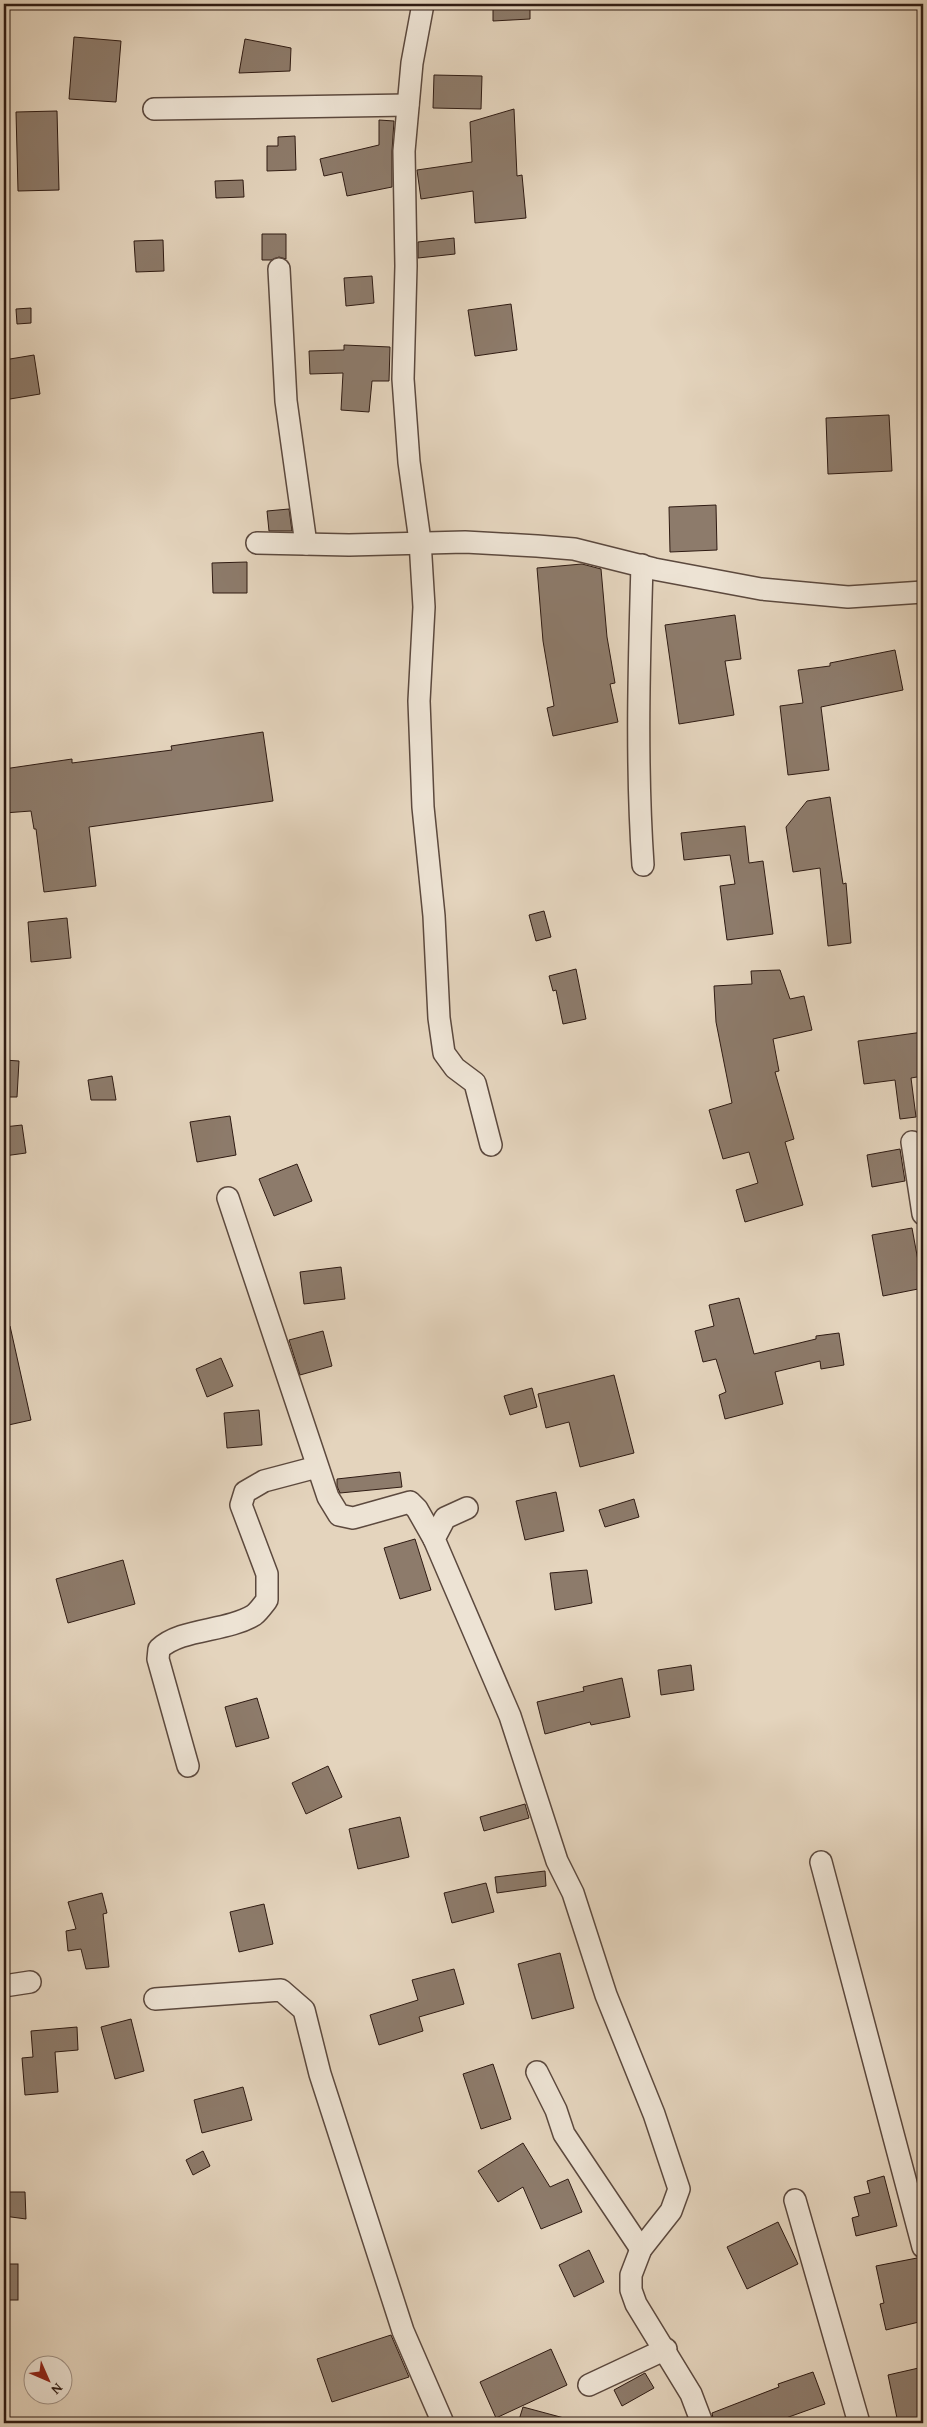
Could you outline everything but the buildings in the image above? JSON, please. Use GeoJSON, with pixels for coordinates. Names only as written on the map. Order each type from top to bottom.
{"type":"FeatureCollection","features":[{"type":"Feature","properties":{"kind":"street"},"geometry":{"type":"LineString","coordinates":[[423,4],[412,63],[404,151],[406,266],[404,397],[412,495],[420,541],[424,608],[419,702],[423,807],[438,965],[439,1018],[444,1053],[455,1068],[475,1083],[492,1145]]}},
{"type":"Feature","properties":{"kind":"street"},"geometry":{"type":"LineString","coordinates":[[154,109],[408,105]]}},
{"type":"Feature","properties":{"kind":"street"},"geometry":{"type":"LineString","coordinates":[[279,270],[286,401],[306,544]]}},
{"type":"Feature","properties":{"kind":"street"},"geometry":{"type":"LineString","coordinates":[[257,543],[349,545],[420,541],[574,549],[743,586],[805,595],[848,597],[923,592]]}},
{"type":"Feature","properties":{"kind":"street"},"geometry":{"type":"LineString","coordinates":[[642,565],[637,732],[638,794],[643,864]]}},
{"type":"Feature","properties":{"kind":"street"},"geometry":{"type":"LineString","coordinates":[[912,1142],[923,1214]]}},
{"type":"Feature","properties":{"kind":"street"},"geometry":{"type":"LineString","coordinates":[[228,1198],[328,1497],[339,1515],[352,1518],[410,1502],[417,1509],[434,1539],[510,1716],[557,1861],[573,1893],[606,1995],[654,2114],[679,2189],[671,2211],[641,2250],[631,2274],[631,2290],[636,2304],[666,2349],[691,2394],[702,2423]]}},
{"type":"Feature","properties":{"kind":"street"},"geometry":{"type":"LineString","coordinates":[[188,1766],[158,1659],[159,1649],[168,1641],[223,1627],[255,1614],[267,1600],[267,1574],[241,1504],[246,1492],[264,1481],[317,1467]]}},
{"type":"Feature","properties":{"kind":"street"},"geometry":{"type":"LineString","coordinates":[[434,1539],[445,1518],[467,1508]]}},
{"type":"Feature","properties":{"kind":"street"},"geometry":{"type":"LineString","coordinates":[[821,1862],[923,2247]]}},
{"type":"Feature","properties":{"kind":"street"},"geometry":{"type":"LineString","coordinates":[[4,1986],[30,1982]]}},
{"type":"Feature","properties":{"kind":"street"},"geometry":{"type":"LineString","coordinates":[[155,1999],[281,1990],[304,2010],[320,2074],[403,2331],[443,2423]]}},
{"type":"Feature","properties":{"kind":"street"},"geometry":{"type":"LineString","coordinates":[[537,2072],[556,2110],[564,2134],[641,2250]]}},
{"type":"Feature","properties":{"kind":"street"},"geometry":{"type":"LineString","coordinates":[[795,2200],[859,2423]]}},
{"type":"Feature","properties":{"kind":"street"},"geometry":{"type":"LineString","coordinates":[[589,2384],[666,2349]]}}]}
